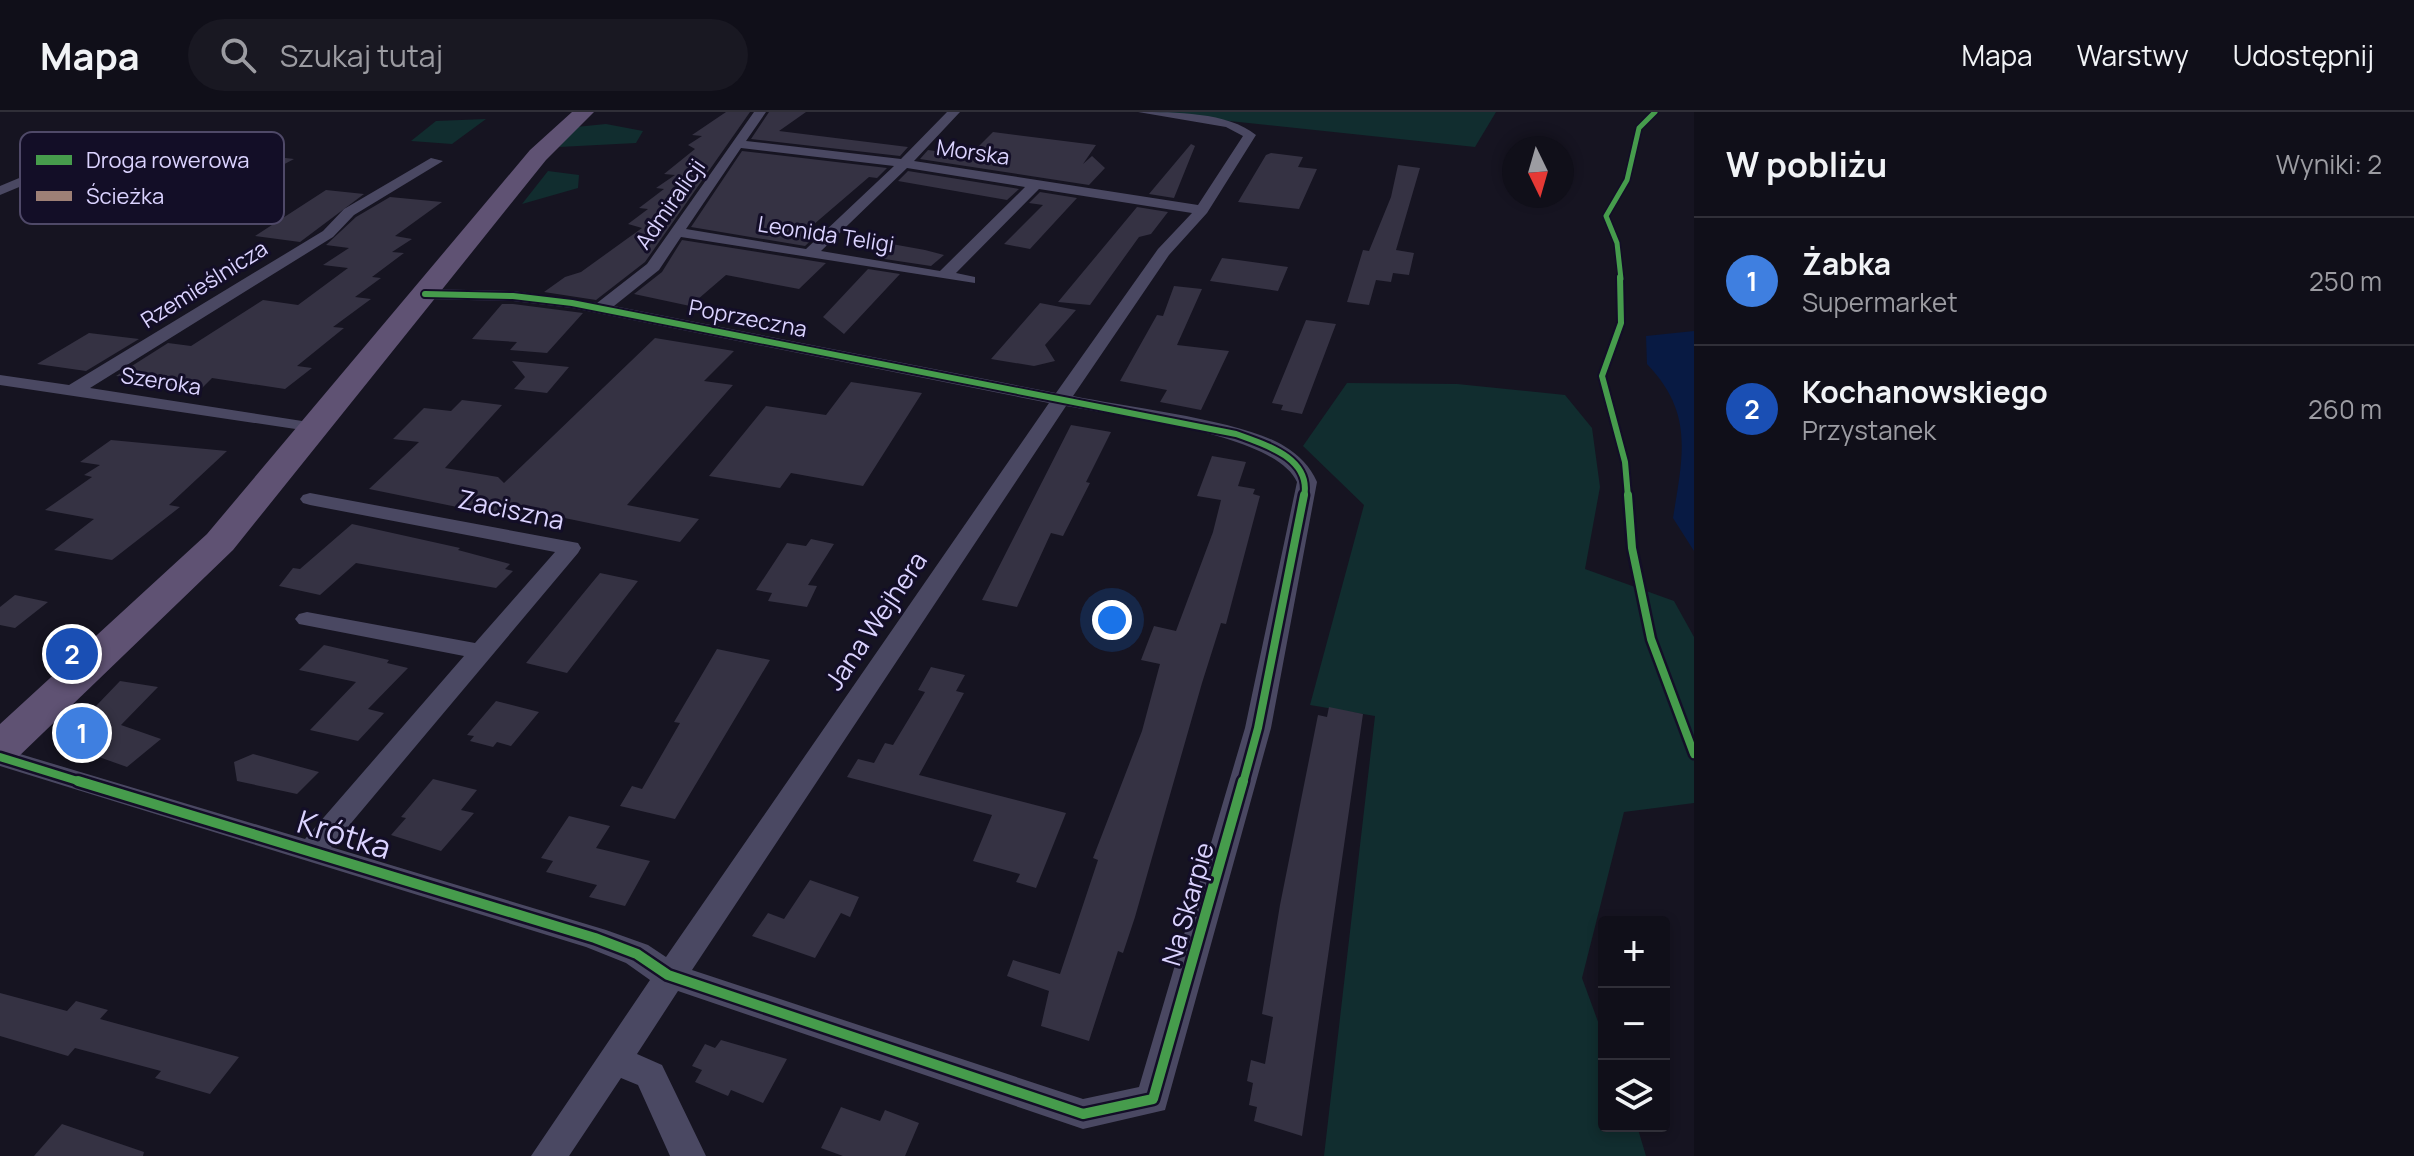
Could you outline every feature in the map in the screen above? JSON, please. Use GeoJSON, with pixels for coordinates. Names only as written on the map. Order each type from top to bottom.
{"type":"FeatureCollection","features":[{"type":"Feature","properties":{"kind":"main road"},"geometry":{"type":"LineString","coordinates":[[0,749],[220,542],[538,155],[584,112]]}},
{"type":"Feature","properties":{"kind":"street","name":"Admiralicji"},"geometry":{"type":"LineString","coordinates":[[601,308],[646,275],[760,112]]}},
{"type":"Feature","properties":{"kind":"street"},"geometry":{"type":"LineString","coordinates":[[809,254],[853,216],[900,163],[954,112]]}},
{"type":"Feature","properties":{"kind":"street","name":"Jana Wejhera"},"geometry":{"type":"LineString","coordinates":[[549,1156],[668,975],[1062,398],[1163,252],[1202,210],[1250,135],[1240,126],[1144,112]]}},
{"type":"Feature","properties":{"kind":"street","name":"Morska"},"geometry":{"type":"LineString","coordinates":[[737,144],[900,163],[1202,210]]}},
{"type":"Feature","properties":{"kind":"street","name":"Rzemieślnicza"},"geometry":{"type":"LineString","coordinates":[[73,391],[328,234],[349,212],[436,161]]}},
{"type":"Feature","properties":{"kind":"street"},"geometry":{"type":"LineString","coordinates":[[0,191],[20,182]]}},
{"type":"Feature","properties":{"kind":"street"},"geometry":{"type":"LineString","coordinates":[[944,276],[1037,183]]}},
{"type":"Feature","properties":{"kind":"street","name":"Leonida Teligi"},"geometry":{"type":"LineString","coordinates":[[676,232],[969,280]]}},
{"type":"Feature","properties":{"kind":"street","name":"Poprzeczna"},"geometry":{"type":"LineString","coordinates":[[425,294],[526,297],[601,308],[1062,398]]}},
{"type":"Feature","properties":{"kind":"street","name":"Szeroka"},"geometry":{"type":"LineString","coordinates":[[0,380],[315,429]]}},
{"type":"Feature","properties":{"kind":"street","name":"Na Skarpie"},"geometry":{"type":"LineString","coordinates":[[668,975],[1083,1114],[1153,1099],[1258,728],[1307,482],[1301,469],[1289,458],[1262,442],[1062,398]]}},
{"type":"Feature","properties":{"kind":"street","name":"Zaciszna"},"geometry":{"type":"LineString","coordinates":[[310,499],[570,548],[312,850]]}},
{"type":"Feature","properties":{"kind":"street"},"geometry":{"type":"LineString","coordinates":[[307,619],[482,652]]}},
{"type":"Feature","properties":{"kind":"street","name":"Krótka"},"geometry":{"type":"LineString","coordinates":[[0,757],[595,938],[637,954],[668,975]]}},
{"type":"Feature","properties":{"kind":"street"},"geometry":{"type":"LineString","coordinates":[[613,1059],[650,1075],[688,1156]]}},
{"type":"Feature","properties":{"kind":"green space"},"geometry":{"type":"Polygon","coordinates":[[[1144,112],[1496,112],[1475,147],[1144,112]]]}},
{"type":"Feature","properties":{"kind":"green space"},"geometry":{"type":"Polygon","coordinates":[[[486,119],[452,144],[411,141],[436,121],[486,119]]]}},
{"type":"Feature","properties":{"kind":"green space"},"geometry":{"type":"Polygon","coordinates":[[[606,124],[643,131],[636,143],[559,147],[576,127],[606,124]]]}},
{"type":"Feature","properties":{"kind":"green space"},"geometry":{"type":"Polygon","coordinates":[[[548,171],[579,175],[578,188],[522,204],[548,171]]]}},
{"type":"Feature","properties":{"kind":"green space"},"geometry":{"type":"Polygon","coordinates":[[[1347,383],[1457,384],[1565,395],[1592,428],[1600,487],[1585,569],[1674,601],[1694,637],[1694,803],[1624,812],[1582,978],[1598,1022],[1598,1132],[1639,1132],[1646,1156],[1324,1156],[1375,716],[1310,705],[1364,505],[1303,446],[1347,383]]]}},
{"type":"Feature","properties":{"kind":"water"},"geometry":{"type":"Polygon","coordinates":[[[1694,331],[1694,551],[1673,518],[1682,455],[1679,418],[1662,382],[1647,364],[1646,336],[1694,331]]]}},
{"type":"Feature","properties":{"kind":"building"},"geometry":{"type":"Polygon","coordinates":[[[726,112],[750,112],[645,262],[596,300],[544,292],[565,277],[581,272],[642,228],[628,224],[648,209],[639,208],[664,189],[656,188],[675,175],[664,174],[695,149],[688,145],[702,136],[692,135],[726,112]]]}},
{"type":"Feature","properties":{"kind":"building"},"geometry":{"type":"Polygon","coordinates":[[[769,112],[806,112],[779,131],[908,147],[900,156],[751,139],[769,112]]]}},
{"type":"Feature","properties":{"kind":"building"},"geometry":{"type":"Polygon","coordinates":[[[993,132],[1096,145],[1083,164],[1092,156],[1105,168],[1089,185],[920,159],[928,150],[969,156],[993,132]]]}},
{"type":"Feature","properties":{"kind":"building"},"geometry":{"type":"Polygon","coordinates":[[[1191,144],[1195,146],[1174,198],[1149,194],[1191,144]]]}},
{"type":"Feature","properties":{"kind":"building"},"geometry":{"type":"Polygon","coordinates":[[[742,151],[887,168],[877,178],[869,177],[806,231],[819,233],[805,246],[691,227],[742,151]]]}},
{"type":"Feature","properties":{"kind":"building"},"geometry":{"type":"Polygon","coordinates":[[[1266,155],[1303,157],[1298,167],[1317,169],[1299,209],[1238,202],[1266,155]]]}},
{"type":"Feature","properties":{"kind":"building"},"geometry":{"type":"Polygon","coordinates":[[[1398,165],[1420,168],[1396,250],[1414,253],[1409,275],[1393,273],[1391,282],[1376,280],[1369,305],[1347,302],[1363,250],[1369,251],[1391,197],[1398,165]]]}},
{"type":"Feature","properties":{"kind":"building"},"geometry":{"type":"Polygon","coordinates":[[[908,171],[1019,189],[1007,200],[898,181],[908,171]]]}},
{"type":"Feature","properties":{"kind":"building"},"geometry":{"type":"Polygon","coordinates":[[[326,190],[364,194],[300,242],[255,236],[274,224],[284,224],[284,217],[326,190]]]}},
{"type":"Feature","properties":{"kind":"building"},"geometry":{"type":"Polygon","coordinates":[[[1040,192],[1077,198],[1030,249],[1004,244],[1043,205],[1029,203],[1040,192]]]}},
{"type":"Feature","properties":{"kind":"building"},"geometry":{"type":"Polygon","coordinates":[[[390,197],[442,202],[395,236],[412,239],[392,252],[404,253],[372,277],[381,278],[355,297],[371,299],[333,327],[344,328],[297,366],[312,368],[285,389],[212,378],[197,393],[139,385],[129,382],[134,378],[116,376],[168,343],[191,346],[263,300],[298,305],[348,268],[323,265],[349,248],[326,245],[356,217],[390,197]]]}},
{"type":"Feature","properties":{"kind":"building"},"geometry":{"type":"Polygon","coordinates":[[[1137,207],[1168,212],[1151,234],[1139,237],[1090,305],[1058,302],[1137,207]]]}},
{"type":"Feature","properties":{"kind":"building"},"geometry":{"type":"Polygon","coordinates":[[[864,239],[944,255],[931,266],[878,258],[881,255],[864,239]]]}},
{"type":"Feature","properties":{"kind":"building"},"geometry":{"type":"Polygon","coordinates":[[[682,240],[826,263],[799,289],[726,275],[690,306],[634,294],[662,272],[682,240]]]}},
{"type":"Feature","properties":{"kind":"building"},"geometry":{"type":"Polygon","coordinates":[[[1222,258],[1288,267],[1278,291],[1210,281],[1222,258]]]}},
{"type":"Feature","properties":{"kind":"building"},"geometry":{"type":"Polygon","coordinates":[[[868,269],[900,274],[844,334],[823,317],[868,269]]]}},
{"type":"Feature","properties":{"kind":"building"},"geometry":{"type":"Polygon","coordinates":[[[1174,286],[1202,289],[1177,345],[1229,351],[1201,410],[1160,402],[1167,390],[1120,381],[1157,315],[1163,316],[1174,286]]]}},
{"type":"Feature","properties":{"kind":"building"},"geometry":{"type":"Polygon","coordinates":[[[1040,303],[1076,310],[1045,345],[1055,361],[1034,366],[991,359],[1040,303]]]}},
{"type":"Feature","properties":{"kind":"building"},"geometry":{"type":"Polygon","coordinates":[[[502,304],[583,313],[547,353],[510,350],[517,342],[472,339],[502,304]]]}},
{"type":"Feature","properties":{"kind":"building"},"geometry":{"type":"Polygon","coordinates":[[[1306,320],[1336,324],[1302,414],[1281,410],[1283,405],[1272,403],[1306,320]]]}},
{"type":"Feature","properties":{"kind":"building"},"geometry":{"type":"Polygon","coordinates":[[[89,333],[139,339],[86,371],[37,364],[89,333]]]}},
{"type":"Feature","properties":{"kind":"building"},"geometry":{"type":"Polygon","coordinates":[[[655,338],[734,351],[704,381],[733,385],[627,505],[699,519],[680,542],[555,516],[523,512],[516,519],[369,489],[419,442],[393,439],[424,408],[451,411],[462,400],[502,405],[445,468],[498,477],[504,483],[655,338]]]}},
{"type":"Feature","properties":{"kind":"building"},"geometry":{"type":"Polygon","coordinates":[[[512,361],[569,367],[547,393],[514,389],[525,377],[512,361]]]}},
{"type":"Feature","properties":{"kind":"building"},"geometry":{"type":"Polygon","coordinates":[[[851,382],[922,393],[863,486],[791,473],[780,488],[709,476],[766,406],[826,415],[851,382]]]}},
{"type":"Feature","properties":{"kind":"building"},"geometry":{"type":"Polygon","coordinates":[[[1071,425],[1111,432],[1086,482],[1090,483],[1063,536],[1051,533],[1017,607],[982,600],[1071,425]]]}},
{"type":"Feature","properties":{"kind":"building"},"geometry":{"type":"Polygon","coordinates":[[[111,440],[227,451],[169,505],[180,507],[112,560],[54,550],[94,519],[45,510],[92,477],[84,475],[100,465],[80,462],[111,440]]]}},
{"type":"Feature","properties":{"kind":"building"},"geometry":{"type":"Polygon","coordinates":[[[1212,456],[1246,462],[1238,486],[1255,489],[1253,494],[1260,496],[1226,624],[1221,623],[1202,683],[1135,917],[1123,953],[1118,951],[1089,1041],[1041,1026],[1049,991],[1007,976],[1013,960],[1060,974],[1098,860],[1093,858],[1142,731],[1160,664],[1141,660],[1154,626],[1176,631],[1213,532],[1221,500],[1197,496],[1212,456]]]}},
{"type":"Feature","properties":{"kind":"building"},"geometry":{"type":"Polygon","coordinates":[[[352,524],[460,548],[458,550],[510,564],[505,569],[513,571],[496,588],[356,563],[320,595],[279,586],[293,568],[300,569],[352,524]]]}},
{"type":"Feature","properties":{"kind":"building"},"geometry":{"type":"Polygon","coordinates":[[[811,539],[834,544],[808,585],[817,586],[807,607],[768,601],[772,593],[756,590],[787,543],[806,546],[811,539]]]}},
{"type":"Feature","properties":{"kind":"building"},"geometry":{"type":"Polygon","coordinates":[[[600,573],[638,581],[567,673],[526,663],[600,573]]]}},
{"type":"Feature","properties":{"kind":"building"},"geometry":{"type":"Polygon","coordinates":[[[15,595],[48,602],[15,628],[0,625],[0,607],[15,595]]]}},
{"type":"Feature","properties":{"kind":"building"},"geometry":{"type":"Polygon","coordinates":[[[324,645],[389,660],[387,663],[408,668],[368,709],[384,713],[358,741],[310,730],[356,682],[299,670],[324,645]]]}},
{"type":"Feature","properties":{"kind":"building"},"geometry":{"type":"Polygon","coordinates":[[[717,649],[770,660],[675,819],[620,806],[632,786],[642,789],[680,723],[674,722],[717,649]]]}},
{"type":"Feature","properties":{"kind":"building"},"geometry":{"type":"Polygon","coordinates":[[[931,667],[965,675],[956,691],[964,693],[919,775],[1066,813],[1036,888],[1016,882],[1020,874],[973,861],[992,815],[847,777],[858,759],[874,763],[885,743],[893,745],[925,692],[918,690],[931,667]]]}},
{"type":"Feature","properties":{"kind":"building"},"geometry":{"type":"Polygon","coordinates":[[[120,681],[158,687],[121,725],[161,739],[127,767],[85,752],[74,744],[72,731],[120,681]]]}},
{"type":"Feature","properties":{"kind":"building"},"geometry":{"type":"Polygon","coordinates":[[[496,701],[539,712],[511,746],[497,742],[493,747],[470,741],[474,736],[467,735],[496,701]]]}},
{"type":"Feature","properties":{"kind":"building"},"geometry":{"type":"Polygon","coordinates":[[[1329,707],[1363,714],[1302,1136],[1254,1121],[1257,1107],[1249,1105],[1253,1083],[1247,1081],[1251,1060],[1265,1064],[1273,1017],[1262,1014],[1280,905],[1318,715],[1327,717],[1329,707]]]}},
{"type":"Feature","properties":{"kind":"building"},"geometry":{"type":"Polygon","coordinates":[[[253,754],[319,772],[297,794],[237,781],[234,762],[253,754]]]}},
{"type":"Feature","properties":{"kind":"building"},"geometry":{"type":"Polygon","coordinates":[[[433,779],[477,790],[461,810],[474,813],[441,851],[391,835],[406,818],[401,817],[433,779]]]}},
{"type":"Feature","properties":{"kind":"building"},"geometry":{"type":"Polygon","coordinates":[[[569,816],[610,826],[596,848],[650,861],[625,906],[589,897],[597,885],[546,872],[553,861],[541,858],[569,816]]]}},
{"type":"Feature","properties":{"kind":"building"},"geometry":{"type":"Polygon","coordinates":[[[810,880],[859,897],[850,917],[841,913],[815,958],[752,936],[768,913],[784,919],[810,880]]]}},
{"type":"Feature","properties":{"kind":"building"},"geometry":{"type":"Polygon","coordinates":[[[0,993],[67,1011],[76,1001],[108,1010],[100,1019],[239,1057],[210,1094],[155,1078],[161,1071],[75,1048],[68,1056],[0,1036],[0,993]]]}},
{"type":"Feature","properties":{"kind":"building"},"geometry":{"type":"Polygon","coordinates":[[[721,1040],[787,1059],[763,1103],[731,1090],[728,1096],[695,1082],[702,1070],[692,1066],[705,1044],[715,1048],[721,1040]]]}},
{"type":"Feature","properties":{"kind":"building"},"geometry":{"type":"Polygon","coordinates":[[[841,1107],[880,1121],[885,1110],[919,1123],[905,1156],[843,1156],[821,1148],[841,1107]]]}},
{"type":"Feature","properties":{"kind":"building"},"geometry":{"type":"Polygon","coordinates":[[[62,1124],[144,1152],[143,1156],[34,1156],[62,1124]]]}},
{"type":"Feature","properties":{"kind":"cycle path"},"geometry":{"type":"LineString","coordinates":[[1655,112],[1639,128],[1627,180],[1606,216],[1617,243],[1622,293],[1621,323],[1602,376],[1625,462],[1632,548],[1651,639],[1694,754]]}},
{"type":"Feature","properties":{"kind":"cycle path"},"geometry":{"type":"LineString","coordinates":[[0,757],[595,938],[637,954],[668,975],[1083,1114],[1153,1099],[1258,728],[1307,482],[1301,469],[1276,449],[1236,434],[572,303],[513,296],[425,294]]}},
{"type":"Feature","properties":{"kind":"place","name":"Kochanowskiego"},"geometry":{"type":"Point","coordinates":[72,654]}},
{"type":"Feature","properties":{"kind":"place","name":"Żabka"},"geometry":{"type":"Point","coordinates":[82,733]}}]}
